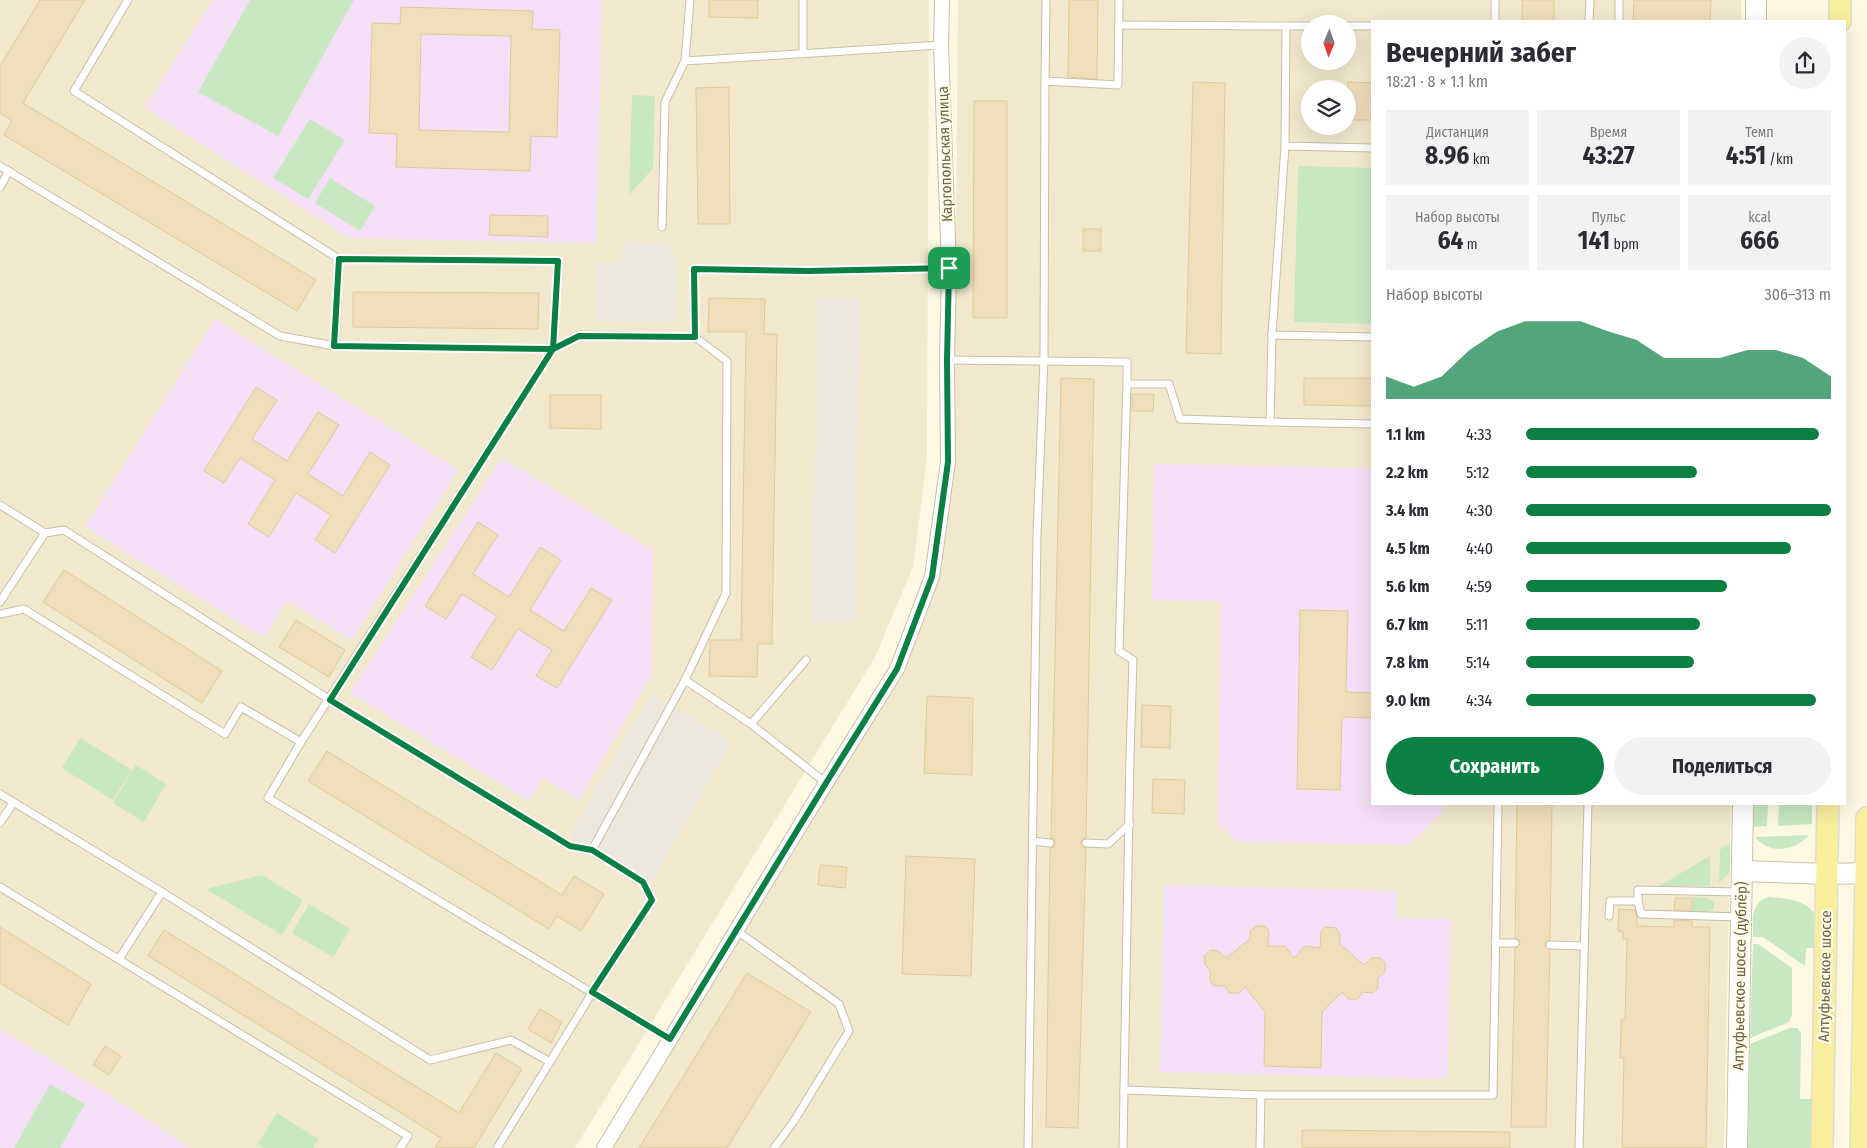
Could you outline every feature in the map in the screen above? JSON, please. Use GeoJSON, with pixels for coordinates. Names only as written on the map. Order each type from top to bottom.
{"type":"FeatureCollection","features":[{"type":"Feature","properties":{"kind":"main road"},"geometry":{"type":"LineString","coordinates":[[1756,0],[1756,20]]}},
{"type":"Feature","properties":{"kind":"main road"},"geometry":{"type":"LineString","coordinates":[[1840,0],[1840,20]]}},
{"type":"Feature","properties":{"kind":"main road","name":"Алтуфьевское шоссе (дублёр)"},"geometry":{"type":"LineString","coordinates":[[1737,1148],[1743,805]]}},
{"type":"Feature","properties":{"kind":"main road","name":"Алтуфьевское шоссе"},"geometry":{"type":"LineString","coordinates":[[1822,1148],[1828,805]]}},
{"type":"Feature","properties":{"kind":"main road"},"geometry":{"type":"LineString","coordinates":[[1862,1148],[1867,818]]}},
{"type":"Feature","properties":{"kind":"main road"},"geometry":{"type":"LineString","coordinates":[[1742,871],[1827,874],[1866,873]]}},
{"type":"Feature","properties":{"kind":"street","name":"Каргопольская улица"},"geometry":{"type":"LineString","coordinates":[[604,1148],[897,669],[932,577],[948,462],[947,360],[949,268],[941,44],[942,0]]}},
{"type":"Feature","properties":{"kind":"lane"},"geometry":{"type":"LineString","coordinates":[[128,0],[74,91],[339,259],[558,261],[553,349],[330,700],[301,742],[268,798],[670,1039]]}},
{"type":"Feature","properties":{"kind":"lane"},"geometry":{"type":"LineString","coordinates":[[662,227],[665,102],[685,61],[690,0]]}},
{"type":"Feature","properties":{"kind":"lane"},"geometry":{"type":"LineString","coordinates":[[803,0],[803,53]]}},
{"type":"Feature","properties":{"kind":"lane"},"geometry":{"type":"LineString","coordinates":[[1028,1148],[1037,535],[1044,360],[1046,0]]}},
{"type":"Feature","properties":{"kind":"lane"},"geometry":{"type":"LineString","coordinates":[[1045,81],[1118,85],[1119,0]]}},
{"type":"Feature","properties":{"kind":"lane"},"geometry":{"type":"LineString","coordinates":[[1495,20],[1496,0]]}},
{"type":"Feature","properties":{"kind":"lane"},"geometry":{"type":"LineString","coordinates":[[1589,20],[1590,0]]}},
{"type":"Feature","properties":{"kind":"lane"},"geometry":{"type":"LineString","coordinates":[[1619,0],[1619,20]]}},
{"type":"Feature","properties":{"kind":"lane"},"geometry":{"type":"LineString","coordinates":[[1119,26],[1301,26]]}},
{"type":"Feature","properties":{"kind":"lane"},"geometry":{"type":"LineString","coordinates":[[1270,422],[1272,335],[1285,146],[1286,26]]}},
{"type":"Feature","properties":{"kind":"lane"},"geometry":{"type":"LineString","coordinates":[[1356,26],[1371,26]]}},
{"type":"Feature","properties":{"kind":"lane"},"geometry":{"type":"LineString","coordinates":[[685,61],[941,44]]}},
{"type":"Feature","properties":{"kind":"lane"},"geometry":{"type":"LineString","coordinates":[[1285,146],[1371,148]]}},
{"type":"Feature","properties":{"kind":"lane"},"geometry":{"type":"LineString","coordinates":[[0,166],[280,336],[334,346],[553,349],[579,336],[695,337],[728,361],[726,593],[685,680],[592,850]]}},
{"type":"Feature","properties":{"kind":"lane"},"geometry":{"type":"LineString","coordinates":[[0,187],[9,171]]}},
{"type":"Feature","properties":{"kind":"lane"},"geometry":{"type":"LineString","coordinates":[[334,346],[339,259]]}},
{"type":"Feature","properties":{"kind":"lane"},"geometry":{"type":"LineString","coordinates":[[695,337],[694,269],[809,271],[949,268]]}},
{"type":"Feature","properties":{"kind":"lane"},"geometry":{"type":"LineString","coordinates":[[1272,335],[1371,337]]}},
{"type":"Feature","properties":{"kind":"lane"},"geometry":{"type":"LineString","coordinates":[[947,360],[1126,362],[1127,384],[1118,651],[1133,660],[1123,1148]]}},
{"type":"Feature","properties":{"kind":"lane"},"geometry":{"type":"LineString","coordinates":[[1127,384],[1169,384],[1180,419],[1371,424]]}},
{"type":"Feature","properties":{"kind":"lane"},"geometry":{"type":"LineString","coordinates":[[0,505],[45,532],[64,530],[330,700],[570,846],[592,850],[643,882],[652,900],[592,992],[497,1148]]}},
{"type":"Feature","properties":{"kind":"lane"},"geometry":{"type":"LineString","coordinates":[[0,602],[45,532]]}},
{"type":"Feature","properties":{"kind":"lane"},"geometry":{"type":"LineString","coordinates":[[0,614],[24,609],[225,734],[242,707],[301,742]]}},
{"type":"Feature","properties":{"kind":"lane"},"geometry":{"type":"LineString","coordinates":[[752,724],[806,660]]}},
{"type":"Feature","properties":{"kind":"lane"},"geometry":{"type":"LineString","coordinates":[[685,680],[752,724],[826,783]]}},
{"type":"Feature","properties":{"kind":"lane"},"geometry":{"type":"LineString","coordinates":[[0,794],[162,892],[430,1060],[511,1040],[550,1062]]}},
{"type":"Feature","properties":{"kind":"lane"},"geometry":{"type":"LineString","coordinates":[[0,823],[13,802]]}},
{"type":"Feature","properties":{"kind":"lane"},"geometry":{"type":"LineString","coordinates":[[1124,1090],[1261,1095],[1493,1095],[1498,805]]}},
{"type":"Feature","properties":{"kind":"lane"},"geometry":{"type":"LineString","coordinates":[[1579,1148],[1588,805]]}},
{"type":"Feature","properties":{"kind":"lane"},"geometry":{"type":"LineString","coordinates":[[1086,843],[1108,844],[1130,824]]}},
{"type":"Feature","properties":{"kind":"lane"},"geometry":{"type":"LineString","coordinates":[[1033,841],[1050,842]]}},
{"type":"Feature","properties":{"kind":"lane"},"geometry":{"type":"LineString","coordinates":[[0,887],[408,1136],[400,1148]]}},
{"type":"Feature","properties":{"kind":"lane"},"geometry":{"type":"LineString","coordinates":[[1742,892],[1638,890],[1641,914],[1742,918]]}},
{"type":"Feature","properties":{"kind":"lane"},"geometry":{"type":"LineString","coordinates":[[119,960],[162,892]]}},
{"type":"Feature","properties":{"kind":"lane"},"geometry":{"type":"LineString","coordinates":[[1609,916],[1610,901],[1638,901]]}},
{"type":"Feature","properties":{"kind":"lane"},"geometry":{"type":"LineString","coordinates":[[737,930],[839,1004],[849,1031],[794,1121],[774,1148]]}},
{"type":"Feature","properties":{"kind":"lane"},"geometry":{"type":"LineString","coordinates":[[1495,943],[1515,944]]}},
{"type":"Feature","properties":{"kind":"lane"},"geometry":{"type":"LineString","coordinates":[[1550,945],[1583,946]]}},
{"type":"Feature","properties":{"kind":"lane"},"geometry":{"type":"LineString","coordinates":[[1260,1148],[1261,1095]]}},
{"type":"Feature","properties":{"kind":"shaded area"},"geometry":{"type":"Polygon","coordinates":[[[0,0],[929,0],[927,458],[913,567],[875,657],[575,1148],[0,1148],[0,0]]]}},
{"type":"Feature","properties":{"kind":"shaded area"},"geometry":{"type":"Polygon","coordinates":[[[213,0],[602,0],[596,243],[349,238],[145,108],[213,0]]]}},
{"type":"Feature","properties":{"kind":"shaded area"},"geometry":{"type":"Polygon","coordinates":[[[958,0],[1741,0],[1741,20],[1371,20],[1371,805],[1731,805],[1724,1148],[613,1148],[905,667],[940,571],[954,457],[958,0]]]}},
{"type":"Feature","properties":{"kind":"shaded area"},"geometry":{"type":"Polygon","coordinates":[[[623,242],[666,244],[678,260],[676,322],[595,321],[596,263],[622,263],[623,242]]]}},
{"type":"Feature","properties":{"kind":"shaded area"},"geometry":{"type":"Polygon","coordinates":[[[817,297],[860,298],[855,622],[812,622],[817,297]]]}},
{"type":"Feature","properties":{"kind":"shaded area"},"geometry":{"type":"Polygon","coordinates":[[[215,319],[458,470],[352,640],[287,600],[264,638],[85,527],[215,319]]]}},
{"type":"Feature","properties":{"kind":"shaded area"},"geometry":{"type":"Polygon","coordinates":[[[502,458],[653,550],[651,676],[579,800],[543,778],[529,801],[350,693],[502,458]]]}},
{"type":"Feature","properties":{"kind":"shaded area"},"geometry":{"type":"Polygon","coordinates":[[[1154,464],[1371,468],[1371,805],[1443,805],[1443,812],[1409,845],[1237,842],[1218,822],[1221,601],[1152,600],[1154,464]]]}},
{"type":"Feature","properties":{"kind":"shaded area"},"geometry":{"type":"Polygon","coordinates":[[[651,694],[732,741],[651,882],[570,835],[651,694]]]}},
{"type":"Feature","properties":{"kind":"shaded area"},"geometry":{"type":"Polygon","coordinates":[[[1164,885],[1397,891],[1396,918],[1451,919],[1447,1079],[1160,1072],[1164,885]]]}},
{"type":"Feature","properties":{"kind":"shaded area"},"geometry":{"type":"Polygon","coordinates":[[[0,1029],[109,1095],[191,1148],[0,1148],[0,1029]]]}},
{"type":"Feature","properties":{"kind":"green space"},"geometry":{"type":"Polygon","coordinates":[[[250,0],[354,0],[278,136],[198,92],[250,0]]]}},
{"type":"Feature","properties":{"kind":"green space"},"geometry":{"type":"Polygon","coordinates":[[[632,95],[655,96],[653,168],[629,195],[632,95]]]}},
{"type":"Feature","properties":{"kind":"green space"},"geometry":{"type":"Polygon","coordinates":[[[310,119],[345,140],[308,199],[273,178],[310,119]]]}},
{"type":"Feature","properties":{"kind":"green space"},"geometry":{"type":"Polygon","coordinates":[[[1298,166],[1371,168],[1371,324],[1294,322],[1298,166]]]}},
{"type":"Feature","properties":{"kind":"green space"},"geometry":{"type":"Polygon","coordinates":[[[330,178],[375,206],[360,231],[315,203],[330,178]]]}},
{"type":"Feature","properties":{"kind":"green space"},"geometry":{"type":"Polygon","coordinates":[[[80,738],[132,770],[113,800],[62,768],[80,738]]]}},
{"type":"Feature","properties":{"kind":"green space"},"geometry":{"type":"Polygon","coordinates":[[[136,765],[166,784],[144,822],[113,803],[136,765]]]}},
{"type":"Feature","properties":{"kind":"green space"},"geometry":{"type":"Polygon","coordinates":[[[1749,805],[1768,805],[1767,826],[1750,827],[1749,805]]]}},
{"type":"Feature","properties":{"kind":"green space"},"geometry":{"type":"Polygon","coordinates":[[[1779,805],[1812,805],[1812,824],[1778,826],[1779,805]]]}},
{"type":"Feature","properties":{"kind":"green space"},"geometry":{"type":"Polygon","coordinates":[[[1809,835],[1797,845],[1782,849],[1767,847],[1755,837],[1809,835]]]}},
{"type":"Feature","properties":{"kind":"green space"},"geometry":{"type":"Polygon","coordinates":[[[1730,844],[1730,872],[1719,883],[1720,851],[1722,847],[1730,844]]]}},
{"type":"Feature","properties":{"kind":"green space"},"geometry":{"type":"Polygon","coordinates":[[[1710,856],[1710,886],[1659,886],[1710,856]]]}},
{"type":"Feature","properties":{"kind":"green space"},"geometry":{"type":"Polygon","coordinates":[[[262,875],[303,900],[282,935],[206,889],[262,875]]]}},
{"type":"Feature","properties":{"kind":"green space"},"geometry":{"type":"Polygon","coordinates":[[[1693,897],[1708,898],[1714,902],[1714,908],[1707,913],[1692,913],[1693,897]]]}},
{"type":"Feature","properties":{"kind":"green space"},"geometry":{"type":"Polygon","coordinates":[[[1769,897],[1802,903],[1808,906],[1815,916],[1817,948],[1806,948],[1805,966],[1763,937],[1753,937],[1753,919],[1758,903],[1769,897]]]}},
{"type":"Feature","properties":{"kind":"green space"},"geometry":{"type":"Polygon","coordinates":[[[309,904],[350,929],[333,957],[292,933],[309,904]]]}},
{"type":"Feature","properties":{"kind":"green space"},"geometry":{"type":"Polygon","coordinates":[[[1753,944],[1758,944],[1792,968],[1792,1015],[1789,1022],[1750,1038],[1753,944]]]}},
{"type":"Feature","properties":{"kind":"green space"},"geometry":{"type":"Polygon","coordinates":[[[1790,1028],[1798,1028],[1801,1034],[1800,1099],[1814,1099],[1813,1148],[1748,1148],[1750,1044],[1790,1028]]]}},
{"type":"Feature","properties":{"kind":"green space"},"geometry":{"type":"Polygon","coordinates":[[[50,1084],[85,1104],[60,1148],[14,1148],[50,1084]]]}},
{"type":"Feature","properties":{"kind":"green space"},"geometry":{"type":"Polygon","coordinates":[[[277,1113],[318,1139],[313,1148],[264,1148],[258,1144],[277,1113]]]}},
{"type":"Feature","properties":{"kind":"building"},"geometry":{"type":"Polygon","coordinates":[[[40,0],[85,0],[23,103],[316,280],[297,311],[4,135],[12,121],[0,113],[0,66],[40,0]]]}},
{"type":"Feature","properties":{"kind":"building"},"geometry":{"type":"Polygon","coordinates":[[[709,0],[758,0],[758,18],[709,17],[709,0]]]}},
{"type":"Feature","properties":{"kind":"building"},"geometry":{"type":"Polygon","coordinates":[[[1069,0],[1098,0],[1097,79],[1068,77],[1069,0]]]}},
{"type":"Feature","properties":{"kind":"building"},"geometry":{"type":"Polygon","coordinates":[[[1522,0],[1554,0],[1554,20],[1522,20],[1522,0]]]}},
{"type":"Feature","properties":{"kind":"building"},"geometry":{"type":"Polygon","coordinates":[[[1634,0],[1711,0],[1710,20],[1633,20],[1634,0]]]}},
{"type":"Feature","properties":{"kind":"building"},"geometry":{"type":"Polygon","coordinates":[[[401,7],[533,11],[532,29],[560,30],[557,137],[531,136],[530,171],[396,167],[397,134],[369,133],[372,23],[400,24],[401,7]],[[421,34],[419,130],[509,132],[511,36],[421,34]]]}},
{"type":"Feature","properties":{"kind":"building"},"geometry":{"type":"Polygon","coordinates":[[[1193,82],[1225,83],[1221,354],[1186,353],[1193,82]]]}},
{"type":"Feature","properties":{"kind":"building"},"geometry":{"type":"Polygon","coordinates":[[[1356,82],[1371,83],[1371,120],[1356,120],[1356,82]]]}},
{"type":"Feature","properties":{"kind":"building"},"geometry":{"type":"Polygon","coordinates":[[[729,87],[730,224],[698,224],[696,88],[729,87]]]}},
{"type":"Feature","properties":{"kind":"building"},"geometry":{"type":"Polygon","coordinates":[[[974,101],[1007,101],[1007,318],[973,318],[974,101]]]}},
{"type":"Feature","properties":{"kind":"building"},"geometry":{"type":"Polygon","coordinates":[[[490,215],[548,216],[548,237],[489,235],[490,215]]]}},
{"type":"Feature","properties":{"kind":"building"},"geometry":{"type":"Polygon","coordinates":[[[1083,229],[1101,229],[1101,251],[1083,251],[1083,229]]]}},
{"type":"Feature","properties":{"kind":"building"},"geometry":{"type":"Polygon","coordinates":[[[353,292],[539,293],[538,329],[353,327],[353,292]]]}},
{"type":"Feature","properties":{"kind":"building"},"geometry":{"type":"Polygon","coordinates":[[[709,298],[765,299],[764,334],[777,334],[772,644],[758,644],[757,677],[709,676],[710,640],[741,640],[746,332],[708,332],[709,298]]]}},
{"type":"Feature","properties":{"kind":"building"},"geometry":{"type":"Polygon","coordinates":[[[1061,378],[1094,379],[1086,838],[1081,843],[1086,848],[1078,1128],[1046,1127],[1050,848],[1054,847],[1055,843],[1054,839],[1051,838],[1061,378]]]}},
{"type":"Feature","properties":{"kind":"building"},"geometry":{"type":"Polygon","coordinates":[[[1304,378],[1371,378],[1371,406],[1304,405],[1304,378]]]}},
{"type":"Feature","properties":{"kind":"building"},"geometry":{"type":"Polygon","coordinates":[[[256,387],[277,400],[252,439],[287,461],[318,412],[339,425],[308,474],[343,496],[370,452],[390,465],[335,553],[315,540],[331,515],[296,493],[269,537],[248,524],[275,480],[240,458],[224,483],[204,471],[256,387]]]}},
{"type":"Feature","properties":{"kind":"building"},"geometry":{"type":"Polygon","coordinates":[[[1132,394],[1154,394],[1153,411],[1132,411],[1132,394]]]}},
{"type":"Feature","properties":{"kind":"building"},"geometry":{"type":"Polygon","coordinates":[[[550,395],[601,395],[601,429],[550,428],[550,395]]]}},
{"type":"Feature","properties":{"kind":"building"},"geometry":{"type":"Polygon","coordinates":[[[478,522],[498,535],[473,574],[509,597],[540,547],[561,560],[530,610],[564,631],[591,588],[612,600],[557,688],[536,676],[552,650],[518,629],[492,670],[471,657],[497,616],[462,594],[446,619],[425,606],[478,522]]]}},
{"type":"Feature","properties":{"kind":"building"},"geometry":{"type":"Polygon","coordinates":[[[64,570],[222,671],[202,703],[43,602],[64,570]]]}},
{"type":"Feature","properties":{"kind":"building"},"geometry":{"type":"Polygon","coordinates":[[[1300,610],[1348,611],[1346,692],[1371,693],[1371,718],[1342,717],[1340,790],[1297,789],[1300,610]]]}},
{"type":"Feature","properties":{"kind":"building"},"geometry":{"type":"Polygon","coordinates":[[[296,620],[345,650],[329,677],[279,647],[296,620]]]}},
{"type":"Feature","properties":{"kind":"building"},"geometry":{"type":"Polygon","coordinates":[[[927,696],[973,698],[972,775],[924,773],[927,696]]]}},
{"type":"Feature","properties":{"kind":"building"},"geometry":{"type":"Polygon","coordinates":[[[1142,705],[1171,706],[1170,748],[1141,747],[1142,705]]]}},
{"type":"Feature","properties":{"kind":"building"},"geometry":{"type":"Polygon","coordinates":[[[327,751],[562,895],[574,876],[604,894],[581,931],[557,916],[549,929],[308,781],[327,751]]]}},
{"type":"Feature","properties":{"kind":"building"},"geometry":{"type":"Polygon","coordinates":[[[1153,779],[1185,780],[1184,814],[1152,813],[1153,779]]]}},
{"type":"Feature","properties":{"kind":"building"},"geometry":{"type":"Polygon","coordinates":[[[1517,805],[1552,805],[1550,940],[1545,945],[1550,950],[1546,1127],[1511,1127],[1515,948],[1520,943],[1515,938],[1517,805]]]}},
{"type":"Feature","properties":{"kind":"building"},"geometry":{"type":"Polygon","coordinates":[[[906,856],[975,859],[971,976],[902,974],[906,856]]]}},
{"type":"Feature","properties":{"kind":"building"},"geometry":{"type":"Polygon","coordinates":[[[820,865],[847,867],[845,888],[818,885],[820,865]]]}},
{"type":"Feature","properties":{"kind":"building"},"geometry":{"type":"Polygon","coordinates":[[[1675,898],[1692,898],[1692,910],[1674,910],[1675,898]]]}},
{"type":"Feature","properties":{"kind":"building"},"geometry":{"type":"Polygon","coordinates":[[[1619,909],[1635,910],[1637,926],[1674,927],[1674,920],[1692,921],[1692,927],[1710,927],[1706,1148],[1622,1148],[1624,1058],[1620,1058],[1621,1020],[1625,1020],[1627,939],[1623,939],[1623,932],[1618,931],[1619,909]]]}},
{"type":"Feature","properties":{"kind":"building"},"geometry":{"type":"Polygon","coordinates":[[[1256,926],[1265,926],[1269,931],[1268,946],[1285,946],[1294,958],[1305,946],[1320,948],[1321,932],[1325,927],[1336,928],[1340,934],[1340,944],[1364,965],[1371,958],[1380,958],[1385,962],[1385,972],[1378,978],[1378,988],[1372,993],[1362,992],[1358,999],[1348,999],[1342,992],[1322,1012],[1321,1068],[1264,1066],[1265,1012],[1245,987],[1239,993],[1229,993],[1225,986],[1214,986],[1210,981],[1210,970],[1205,965],[1204,956],[1211,950],[1218,951],[1226,958],[1250,939],[1250,931],[1256,926]]]}},
{"type":"Feature","properties":{"kind":"building"},"geometry":{"type":"Polygon","coordinates":[[[0,927],[91,984],[68,1025],[0,983],[0,927]]]}},
{"type":"Feature","properties":{"kind":"building"},"geometry":{"type":"Polygon","coordinates":[[[164,930],[459,1113],[496,1053],[522,1069],[474,1148],[435,1148],[441,1138],[148,956],[164,930]]]}},
{"type":"Feature","properties":{"kind":"building"},"geometry":{"type":"Polygon","coordinates":[[[747,973],[811,1012],[727,1148],[639,1148],[747,973]]]}},
{"type":"Feature","properties":{"kind":"building"},"geometry":{"type":"Polygon","coordinates":[[[540,1009],[562,1022],[551,1043],[528,1029],[540,1009]]]}},
{"type":"Feature","properties":{"kind":"building"},"geometry":{"type":"Polygon","coordinates":[[[105,1046],[121,1056],[109,1075],[93,1065],[105,1046]]]}},
{"type":"Feature","properties":{"kind":"building"},"geometry":{"type":"Polygon","coordinates":[[[1302,1130],[1510,1132],[1510,1148],[1302,1148],[1302,1130]]]}},
{"type":"Feature","properties":{"kind":"route"},"geometry":{"type":"LineString","coordinates":[[949,268],[809,271],[694,269],[695,337],[579,336],[553,349],[334,346],[339,259],[558,261],[553,349],[330,700],[570,846],[592,850],[643,882],[652,900],[592,992],[670,1039],[897,669],[932,577],[948,462],[947,360],[949,268]]}}]}
